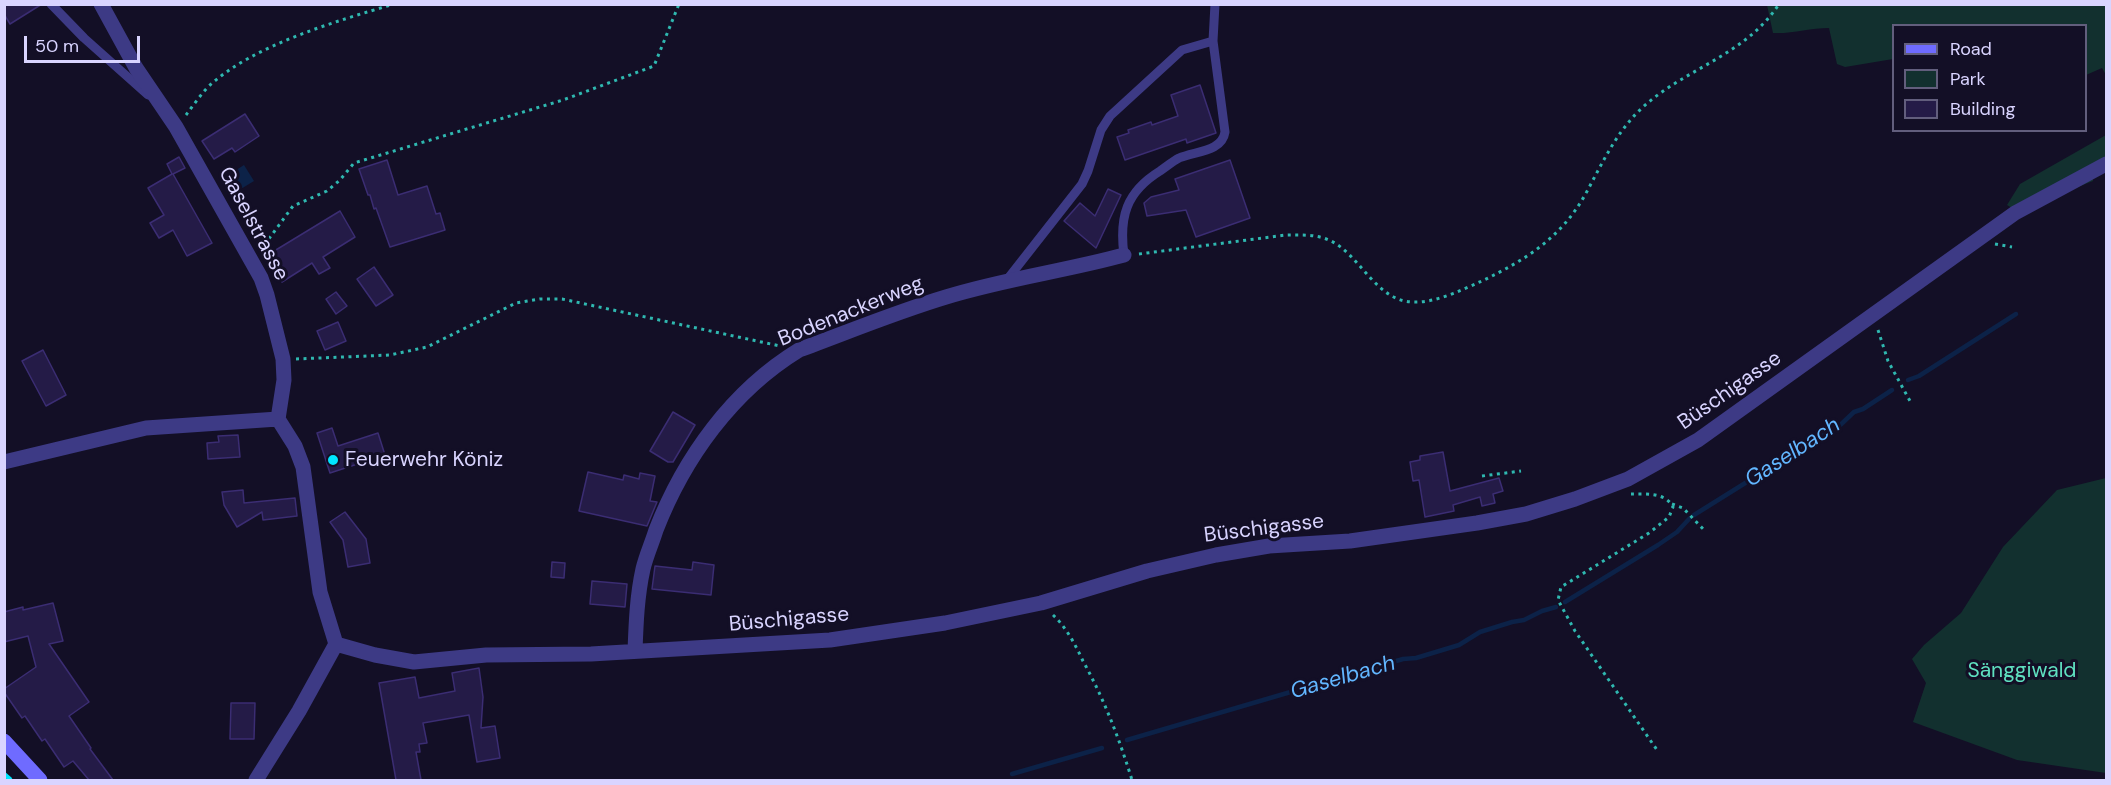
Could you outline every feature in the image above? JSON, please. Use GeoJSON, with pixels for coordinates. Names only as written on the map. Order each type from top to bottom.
{"type":"FeatureCollection","features":[{"type":"Feature","properties":{"kind":"main road"},"geometry":{"type":"LineString","coordinates":[[4,741],[40,780]]}},
{"type":"Feature","properties":{"kind":"street","name":"Gaselstrasse"},"geometry":{"type":"LineString","coordinates":[[101,4],[136,68],[176,126],[252,262],[267,295],[283,359],[284,380],[278,418]]}},
{"type":"Feature","properties":{"kind":"street","name":"Büschigasse"},"geometry":{"type":"LineString","coordinates":[[336,644],[414,662],[486,655],[591,654],[830,640],[945,623],[1041,603],[1147,571],[1216,555],[1269,546],[1350,541],[1526,514],[1628,479],[1698,440],[2015,213],[2106,164]]}},
{"type":"Feature","properties":{"kind":"street","name":"Bodenackerweg"},"geometry":{"type":"LineString","coordinates":[[635,651],[643,567],[677,484],[701,445],[741,394],[781,361],[799,350],[945,297],[1124,255]]}},
{"type":"Feature","properties":{"kind":"street"},"geometry":{"type":"LineString","coordinates":[[4,462],[146,428],[278,418],[295,446],[303,467],[320,592],[336,644],[299,711],[255,780]]}},
{"type":"Feature","properties":{"kind":"lane"},"geometry":{"type":"LineString","coordinates":[[51,4],[84,38],[167,114]]}},
{"type":"Feature","properties":{"kind":"lane"},"geometry":{"type":"LineString","coordinates":[[1124,255],[1121,235],[1125,210],[1143,182],[1179,158],[1218,146],[1224,139],[1213,41],[1215,4]]}},
{"type":"Feature","properties":{"kind":"lane"},"geometry":{"type":"LineString","coordinates":[[1006,281],[1082,184],[1101,130],[1110,116],[1182,51],[1213,41]]}},
{"type":"Feature","properties":{"kind":"path"},"geometry":{"type":"LineString","coordinates":[[176,126],[208,87],[232,68],[273,47],[332,23],[394,4]]}},
{"type":"Feature","properties":{"kind":"path"},"geometry":{"type":"LineString","coordinates":[[252,262],[293,206],[327,191],[354,163],[563,100],[654,66],[679,4]]}},
{"type":"Feature","properties":{"kind":"path"},"geometry":{"type":"LineString","coordinates":[[1124,255],[1275,236],[1307,235],[1331,241],[1349,252],[1381,289],[1394,298],[1410,302],[1424,302],[1446,296],[1517,264],[1546,243],[1570,217],[1584,197],[1612,144],[1625,125],[1665,90],[1752,37],[1771,17],[1779,4]]}},
{"type":"Feature","properties":{"kind":"path"},"geometry":{"type":"LineString","coordinates":[[283,359],[390,356],[427,347],[516,303],[540,299],[562,299],[799,350]]}},
{"type":"Feature","properties":{"kind":"path"},"geometry":{"type":"LineString","coordinates":[[1874,314],[1888,361],[1910,401]]}},
{"type":"Feature","properties":{"kind":"path"},"geometry":{"type":"LineString","coordinates":[[1482,476],[1521,471]]}},
{"type":"Feature","properties":{"kind":"path"},"geometry":{"type":"LineString","coordinates":[[1629,494],[1653,495],[1666,499],[1673,507],[1669,517],[1649,533],[1561,587],[1558,600],[1575,631],[1657,750]]}},
{"type":"Feature","properties":{"kind":"path"},"geometry":{"type":"LineString","coordinates":[[1670,503],[1683,508],[1706,532]]}},
{"type":"Feature","properties":{"kind":"path"},"geometry":{"type":"LineString","coordinates":[[1041,603],[1058,620],[1076,646],[1101,694],[1132,780]]}},
{"type":"Feature","properties":{"kind":"green space"},"geometry":{"type":"Polygon","coordinates":[[[1767,5],[2106,5],[2106,75],[2102,68],[2087,75],[2087,24],[1892,24],[1892,59],[1845,67],[1837,64],[1829,28],[1773,33],[1767,5]]]}},
{"type":"Feature","properties":{"kind":"green space"},"geometry":{"type":"Polygon","coordinates":[[[2106,135],[2106,168],[2093,175],[2093,181],[2017,211],[2007,205],[2020,184],[2106,135]]]}},
{"type":"Feature","properties":{"kind":"green space","name":"Sänggiwald"},"geometry":{"type":"Polygon","coordinates":[[[2106,478],[2106,773],[2017,760],[1913,722],[1926,683],[1912,659],[1924,645],[1961,613],[2003,547],[2057,490],[2106,478]]]}},
{"type":"Feature","properties":{"kind":"water"},"geometry":{"type":"Polygon","coordinates":[[[244,165],[254,181],[231,195],[222,179],[244,165]]]}},
{"type":"Feature","properties":{"kind":"building"},"geometry":{"type":"Polygon","coordinates":[[[4,4],[42,4],[10,24],[4,14],[4,4]]]}},
{"type":"Feature","properties":{"kind":"building"},"geometry":{"type":"Polygon","coordinates":[[[1200,85],[1216,133],[1187,143],[1186,139],[1125,160],[1117,137],[1129,133],[1128,130],[1151,122],[1152,125],[1178,116],[1171,95],[1200,85]]]}},
{"type":"Feature","properties":{"kind":"building"},"geometry":{"type":"Polygon","coordinates":[[[245,114],[259,136],[235,152],[232,148],[214,159],[202,141],[245,114]]]}},
{"type":"Feature","properties":{"kind":"building"},"geometry":{"type":"Polygon","coordinates":[[[179,157],[185,168],[173,174],[212,243],[187,256],[173,230],[159,238],[150,223],[164,215],[148,188],[172,174],[167,164],[179,157]]]}},
{"type":"Feature","properties":{"kind":"building"},"geometry":{"type":"Polygon","coordinates":[[[387,160],[398,195],[427,186],[436,214],[440,213],[445,230],[390,247],[359,169],[387,160]]]}},
{"type":"Feature","properties":{"kind":"building"},"geometry":{"type":"Polygon","coordinates":[[[1230,160],[1250,218],[1196,237],[1186,210],[1147,216],[1144,203],[1151,197],[1179,190],[1175,179],[1230,160]]]}},
{"type":"Feature","properties":{"kind":"building"},"geometry":{"type":"Polygon","coordinates":[[[1108,189],[1121,195],[1096,248],[1064,221],[1080,203],[1095,216],[1108,189]]]}},
{"type":"Feature","properties":{"kind":"building"},"geometry":{"type":"Polygon","coordinates":[[[340,211],[355,237],[323,257],[330,268],[319,274],[312,263],[282,282],[266,256],[340,211]]]}},
{"type":"Feature","properties":{"kind":"building"},"geometry":{"type":"Polygon","coordinates":[[[374,267],[393,295],[376,306],[357,279],[374,267]]]}},
{"type":"Feature","properties":{"kind":"building"},"geometry":{"type":"Polygon","coordinates":[[[336,292],[347,306],[336,314],[326,299],[336,292]]]}},
{"type":"Feature","properties":{"kind":"building"},"geometry":{"type":"Polygon","coordinates":[[[338,322],[346,341],[325,350],[317,331],[338,322]]]}},
{"type":"Feature","properties":{"kind":"building"},"geometry":{"type":"Polygon","coordinates":[[[43,350],[66,395],[46,406],[22,361],[43,350]]]}},
{"type":"Feature","properties":{"kind":"building"},"geometry":{"type":"Polygon","coordinates":[[[673,412],[695,425],[673,462],[668,462],[650,451],[673,412]]]}},
{"type":"Feature","properties":{"kind":"building"},"geometry":{"type":"Polygon","coordinates":[[[332,428],[338,446],[378,433],[385,455],[330,473],[317,433],[332,428]]]}},
{"type":"Feature","properties":{"kind":"building"},"geometry":{"type":"Polygon","coordinates":[[[238,435],[240,457],[208,459],[207,443],[219,442],[218,436],[238,435]]]}},
{"type":"Feature","properties":{"kind":"building"},"geometry":{"type":"Polygon","coordinates":[[[1443,452],[1450,491],[1499,478],[1503,491],[1493,494],[1495,503],[1482,506],[1480,497],[1453,505],[1454,511],[1425,517],[1419,480],[1413,481],[1410,462],[1420,460],[1420,456],[1443,452]]]}},
{"type":"Feature","properties":{"kind":"building"},"geometry":{"type":"Polygon","coordinates":[[[588,472],[623,480],[624,475],[639,479],[640,473],[655,476],[650,501],[657,502],[647,526],[579,511],[588,472]]]}},
{"type":"Feature","properties":{"kind":"building"},"geometry":{"type":"Polygon","coordinates":[[[243,490],[244,503],[295,498],[297,516],[263,520],[262,512],[237,527],[224,505],[222,492],[243,490]]]}},
{"type":"Feature","properties":{"kind":"building"},"geometry":{"type":"Polygon","coordinates":[[[345,512],[366,539],[370,563],[348,567],[343,540],[330,522],[345,512]]]}},
{"type":"Feature","properties":{"kind":"building"},"geometry":{"type":"Polygon","coordinates":[[[552,562],[565,563],[564,578],[551,577],[552,562]]]}},
{"type":"Feature","properties":{"kind":"building"},"geometry":{"type":"Polygon","coordinates":[[[693,562],[714,565],[711,595],[652,589],[655,566],[692,570],[693,562]]]}},
{"type":"Feature","properties":{"kind":"building"},"geometry":{"type":"Polygon","coordinates":[[[592,581],[627,584],[625,607],[590,604],[592,581]]]}},
{"type":"Feature","properties":{"kind":"building"},"geometry":{"type":"Polygon","coordinates":[[[53,603],[63,641],[49,644],[89,702],[69,716],[113,780],[89,780],[73,761],[64,767],[45,739],[42,741],[25,716],[22,718],[4,692],[4,689],[36,667],[28,636],[4,642],[4,612],[53,603]]]}},
{"type":"Feature","properties":{"kind":"building"},"geometry":{"type":"Polygon","coordinates":[[[479,668],[483,697],[481,728],[495,726],[500,758],[477,762],[469,715],[423,723],[427,743],[419,744],[420,752],[416,752],[421,780],[396,780],[379,683],[415,677],[419,698],[455,691],[452,673],[479,668]]]}},
{"type":"Feature","properties":{"kind":"building"},"geometry":{"type":"Polygon","coordinates":[[[231,703],[255,703],[254,739],[230,739],[231,703]]]}},
{"type":"Feature","properties":{"kind":"waterway","name":"Gaselbach"},"geometry":{"type":"LineString","coordinates":[[1908,380],[1919,376],[2016,314]]}},
{"type":"Feature","properties":{"kind":"waterway","name":"Gaselbach"},"geometry":{"type":"LineString","coordinates":[[1694,515],[1819,437],[1835,430],[1854,412],[1863,409],[1892,390]]}},
{"type":"Feature","properties":{"kind":"waterway","name":"Gaselbach"},"geometry":{"type":"LineString","coordinates":[[1565,602],[1658,545],[1677,532],[1689,519]]}},
{"type":"Feature","properties":{"kind":"waterway","name":"Gaselbach"},"geometry":{"type":"LineString","coordinates":[[1127,740],[1403,659],[1416,658],[1459,645],[1480,632],[1524,620],[1556,607]]}},
{"type":"Feature","properties":{"kind":"waterway","name":"Gaselbach"},"geometry":{"type":"LineString","coordinates":[[1012,774],[1102,748]]}},
{"type":"Feature","properties":{"kind":"railway"},"geometry":{"type":"LineString","coordinates":[[4,774],[11,780]]}},
{"type":"Feature","properties":{"kind":"place","name":"Feuerwehr Köniz"},"geometry":{"type":"Point","coordinates":[333,460]}}]}
